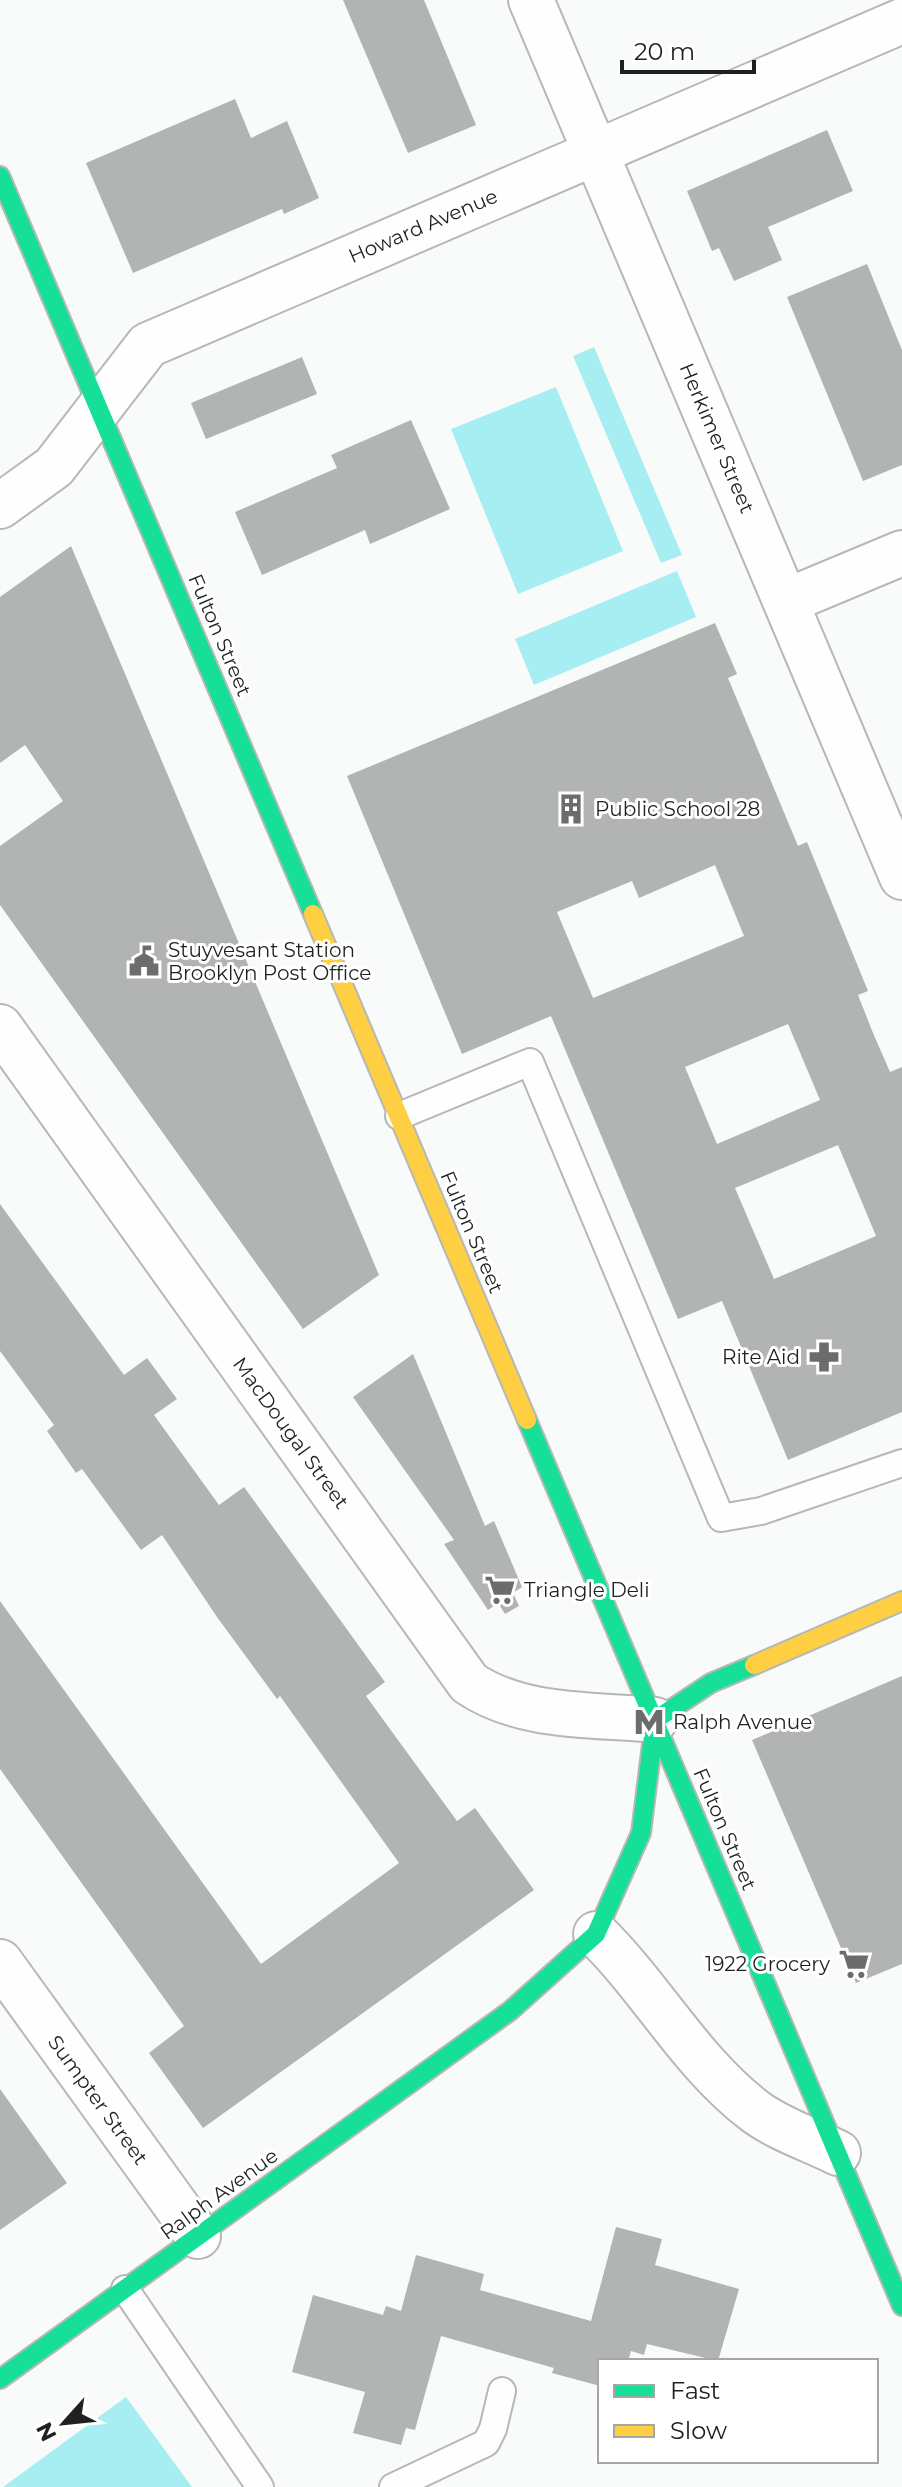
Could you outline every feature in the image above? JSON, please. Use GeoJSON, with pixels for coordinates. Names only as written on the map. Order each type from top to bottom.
{"type":"FeatureCollection","features":[{"type":"Feature","properties":{"kind":"main road","name":"Fulton Street"},"geometry":{"type":"LineString","coordinates":[[0,176],[902,2306]]}},
{"type":"Feature","properties":{"kind":"main road"},"geometry":{"type":"LineString","coordinates":[[655,1720],[711,1683],[902,1601]]}},
{"type":"Feature","properties":{"kind":"main road","name":"Ralph Avenue"},"geometry":{"type":"LineString","coordinates":[[0,2379],[510,2011],[596,1934],[641,1833],[655,1720]]}},
{"type":"Feature","properties":{"kind":"street","name":"Herkimer Street"},"geometry":{"type":"LineString","coordinates":[[531,0],[902,877]]}},
{"type":"Feature","properties":{"kind":"street","name":"Howard Avenue"},"geometry":{"type":"LineString","coordinates":[[0,506],[54,467],[148,345],[902,21]]}},
{"type":"Feature","properties":{"kind":"street"},"geometry":{"type":"LineString","coordinates":[[787,601],[902,553]]}},
{"type":"Feature","properties":{"kind":"street","name":"MacDougal Street"},"geometry":{"type":"LineString","coordinates":[[0,1027],[469,1683],[491,1698],[514,1706],[655,1720]]}},
{"type":"Feature","properties":{"kind":"street"},"geometry":{"type":"LineString","coordinates":[[596,1934],[632,1969],[709,2071],[757,2113],[838,2153]]}},
{"type":"Feature","properties":{"kind":"street","name":"Sumpter Street"},"geometry":{"type":"LineString","coordinates":[[0,1962],[198,2236]]}},
{"type":"Feature","properties":{"kind":"lane"},"geometry":{"type":"LineString","coordinates":[[399,1116],[530,1062],[721,1518],[761,1511],[902,1463]]}},
{"type":"Feature","properties":{"kind":"lane"},"geometry":{"type":"LineString","coordinates":[[125,2289],[260,2487]]}},
{"type":"Feature","properties":{"kind":"lane"},"geometry":{"type":"LineString","coordinates":[[393,2487],[486,2443],[493,2429],[502,2391]]}},
{"type":"Feature","properties":{"kind":"shaded area"},"geometry":{"type":"Polygon","coordinates":[[[594,347],[682,555],[661,563],[573,356],[594,347]]]}},
{"type":"Feature","properties":{"kind":"shaded area"},"geometry":{"type":"Polygon","coordinates":[[[556,387],[623,551],[518,594],[451,429],[556,387]]]}},
{"type":"Feature","properties":{"kind":"shaded area"},"geometry":{"type":"Polygon","coordinates":[[[677,571],[696,617],[534,685],[515,639],[677,571]]]}},
{"type":"Feature","properties":{"kind":"shaded area"},"geometry":{"type":"Polygon","coordinates":[[[126,2397],[192,2487],[3,2487],[126,2397]]]}},
{"type":"Feature","properties":{"kind":"building"},"geometry":{"type":"Polygon","coordinates":[[[343,0],[424,0],[476,125],[408,153],[343,0]]]}},
{"type":"Feature","properties":{"kind":"building"},"geometry":{"type":"Polygon","coordinates":[[[235,99],[251,138],[287,121],[319,198],[284,214],[282,209],[133,273],[86,163],[235,99]]]}},
{"type":"Feature","properties":{"kind":"building"},"geometry":{"type":"Polygon","coordinates":[[[827,130],[853,191],[768,227],[782,260],[734,281],[719,248],[712,251],[687,191],[827,130]]]}},
{"type":"Feature","properties":{"kind":"building"},"geometry":{"type":"Polygon","coordinates":[[[867,264],[902,350],[902,465],[863,481],[787,297],[867,264]]]}},
{"type":"Feature","properties":{"kind":"building"},"geometry":{"type":"Polygon","coordinates":[[[302,357],[317,394],[206,439],[191,403],[302,357]]]}},
{"type":"Feature","properties":{"kind":"building"},"geometry":{"type":"Polygon","coordinates":[[[411,420],[450,509],[370,544],[365,530],[262,575],[235,512],[337,468],[331,455],[411,420]]]}},
{"type":"Feature","properties":{"kind":"building"},"geometry":{"type":"Polygon","coordinates":[[[71,546],[379,1275],[303,1329],[0,905],[0,846],[63,801],[25,745],[0,763],[0,597],[71,546]]]}},
{"type":"Feature","properties":{"kind":"building"},"geometry":{"type":"Polygon","coordinates":[[[715,623],[737,674],[728,678],[798,846],[807,842],[868,991],[858,995],[873,1033],[890,1072],[902,1067],[902,1412],[788,1460],[722,1301],[678,1319],[551,1016],[462,1054],[347,776],[715,623]],[[715,865],[639,898],[632,881],[557,912],[593,998],[744,936],[715,865]],[[788,1024],[685,1067],[717,1144],[820,1100],[788,1024]],[[838,1145],[735,1188],[774,1279],[876,1236],[838,1145]]]}},
{"type":"Feature","properties":{"kind":"building"},"geometry":{"type":"Polygon","coordinates":[[[0,1204],[124,1375],[147,1358],[177,1399],[154,1415],[219,1505],[244,1487],[385,1682],[366,1696],[457,1821],[475,1808],[534,1890],[203,2128],[149,2053],[184,2026],[0,1769],[0,1601],[261,1964],[399,1863],[280,1696],[277,1699],[217,1617],[162,1535],[141,1550],[82,1469],[76,1473],[47,1431],[54,1425],[0,1351],[0,1204]]]}},
{"type":"Feature","properties":{"kind":"building"},"geometry":{"type":"Polygon","coordinates":[[[413,1354],[485,1526],[494,1521],[522,1587],[513,1593],[519,1606],[505,1614],[498,1603],[488,1610],[444,1544],[454,1540],[353,1397],[413,1354]]]}},
{"type":"Feature","properties":{"kind":"building"},"geometry":{"type":"Polygon","coordinates":[[[902,1676],[902,1964],[856,1983],[752,1740],[902,1676]]]}},
{"type":"Feature","properties":{"kind":"building"},"geometry":{"type":"Polygon","coordinates":[[[0,2089],[67,2183],[0,2230],[0,2089]]]}},
{"type":"Feature","properties":{"kind":"building"},"geometry":{"type":"Polygon","coordinates":[[[616,2227],[662,2239],[655,2265],[739,2289],[719,2359],[647,2344],[644,2355],[631,2351],[629,2359],[598,2359],[598,2385],[552,2373],[554,2368],[441,2336],[415,2430],[406,2428],[401,2445],[353,2433],[365,2392],[292,2372],[313,2295],[383,2315],[386,2306],[401,2311],[416,2255],[484,2274],[480,2290],[591,2321],[616,2227]]]}},
{"type":"Feature","properties":{"kind":"traffic: fast"},"geometry":{"type":"LineString","coordinates":[[0,176],[313,914]]}},
{"type":"Feature","properties":{"kind":"traffic: fast"},"geometry":{"type":"LineString","coordinates":[[527,1420],[902,2306]]}},
{"type":"Feature","properties":{"kind":"traffic: fast"},"geometry":{"type":"LineString","coordinates":[[0,2379],[510,2011],[596,1934],[641,1833],[655,1720],[711,1683],[754,1665]]}},
{"type":"Feature","properties":{"kind":"traffic: slow"},"geometry":{"type":"LineString","coordinates":[[313,914],[527,1420]]}},
{"type":"Feature","properties":{"kind":"traffic: slow"},"geometry":{"type":"LineString","coordinates":[[754,1665],[902,1601]]}},
{"type":"Feature","properties":{"kind":"place","name":"Public School 28"},"geometry":{"type":"Point","coordinates":[571,809]}},
{"type":"Feature","properties":{"kind":"place","name":"Stuyvesant Station Brooklyn Post Office"},"geometry":{"type":"Point","coordinates":[144,961]}},
{"type":"Feature","properties":{"kind":"place","name":"Rite Aid"},"geometry":{"type":"Point","coordinates":[824,1357]}},
{"type":"Feature","properties":{"kind":"place","name":"Triangle Deli"},"geometry":{"type":"Point","coordinates":[500,1590]}},
{"type":"Feature","properties":{"kind":"place","name":"Ralph Avenue"},"geometry":{"type":"Point","coordinates":[649,1722]}},
{"type":"Feature","properties":{"kind":"place","name":"1922 Grocery"},"geometry":{"type":"Point","coordinates":[854,1964]}}]}
